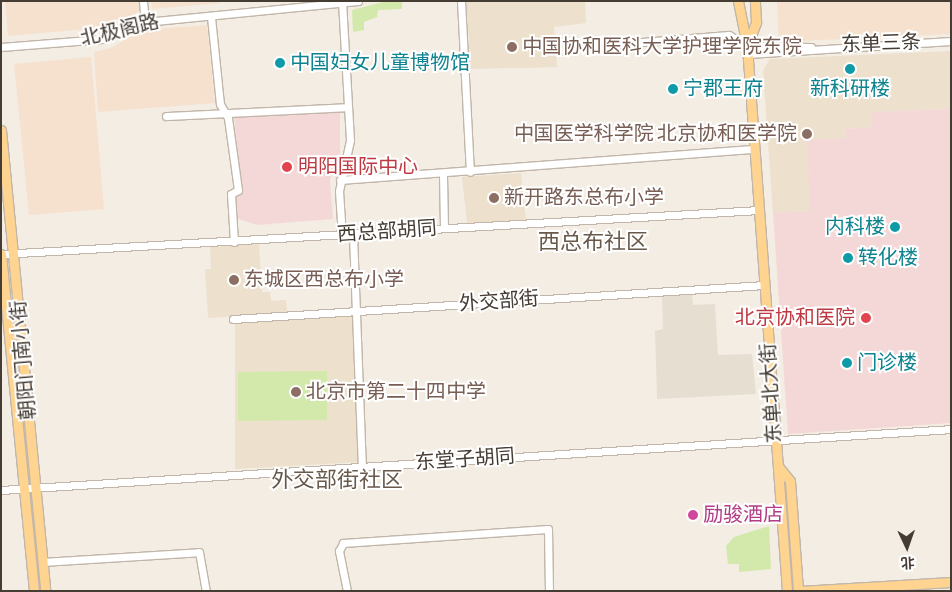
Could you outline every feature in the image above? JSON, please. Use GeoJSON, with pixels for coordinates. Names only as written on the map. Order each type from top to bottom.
{"type":"FeatureCollection","features":[{"type":"Feature","properties":{"kind":"main road","name":"东单北大街"},"geometry":{"type":"LineString","coordinates":[[738,1],[748,50],[787,591]]}},
{"type":"Feature","properties":{"kind":"main road","name":"东单北大街"},"geometry":{"type":"LineString","coordinates":[[748,50],[756,22],[756,1]]}},
{"type":"Feature","properties":{"kind":"main road","name":"朝阳门南小街"},"geometry":{"type":"LineString","coordinates":[[1,130],[45,591]]}},
{"type":"Feature","properties":{"kind":"main road","name":"朝阳门南小街"},"geometry":{"type":"LineString","coordinates":[[1,254],[5,333],[34,591]]}},
{"type":"Feature","properties":{"kind":"main road"},"geometry":{"type":"LineString","coordinates":[[778,465],[790,481],[799,591],[951,582]]}},
{"type":"Feature","properties":{"kind":"street"},"geometry":{"type":"LineString","coordinates":[[143,1],[144,22]]}},
{"type":"Feature","properties":{"kind":"street","name":"北极阁路"},"geometry":{"type":"LineString","coordinates":[[1,47],[102,39],[144,22],[358,1]]}},
{"type":"Feature","properties":{"kind":"street"},"geometry":{"type":"LineString","coordinates":[[461,1],[470,172]]}},
{"type":"Feature","properties":{"kind":"street"},"geometry":{"type":"LineString","coordinates":[[342,3],[348,165],[340,180],[342,236]]}},
{"type":"Feature","properties":{"kind":"street"},"geometry":{"type":"LineString","coordinates":[[211,16],[220,104],[225,112],[238,190],[231,194],[234,242]]}},
{"type":"Feature","properties":{"kind":"street"},"geometry":{"type":"LineString","coordinates":[[605,45],[728,35],[748,50]]}},
{"type":"Feature","properties":{"kind":"street","name":"东单三条"},"geometry":{"type":"LineString","coordinates":[[748,50],[951,41]]}},
{"type":"Feature","properties":{"kind":"street"},"geometry":{"type":"LineString","coordinates":[[166,116],[347,108]]}},
{"type":"Feature","properties":{"kind":"street"},"geometry":{"type":"LineString","coordinates":[[340,180],[443,175],[755,149]]}},
{"type":"Feature","properties":{"kind":"street"},"geometry":{"type":"LineString","coordinates":[[443,175],[444,228]]}},
{"type":"Feature","properties":{"kind":"street","name":"西总部胡同"},"geometry":{"type":"LineString","coordinates":[[1,254],[14,256],[759,210]]}},
{"type":"Feature","properties":{"kind":"street"},"geometry":{"type":"LineString","coordinates":[[353,235],[359,310],[362,466]]}},
{"type":"Feature","properties":{"kind":"street","name":"外交部街"},"geometry":{"type":"LineString","coordinates":[[233,319],[764,285]]}},
{"type":"Feature","properties":{"kind":"street","name":"东堂子胡同"},"geometry":{"type":"LineString","coordinates":[[1,490],[951,429]]}},
{"type":"Feature","properties":{"kind":"street"},"geometry":{"type":"LineString","coordinates":[[347,591],[339,550],[343,542],[548,529],[549,591]]}},
{"type":"Feature","properties":{"kind":"street"},"geometry":{"type":"LineString","coordinates":[[42,562],[199,552],[206,591]]}},
{"type":"Feature","properties":{"kind":"shaded area"},"geometry":{"type":"Polygon","coordinates":[[[5,1],[139,1],[140,11],[109,27],[8,36],[5,1]]]}},
{"type":"Feature","properties":{"kind":"shaded area"},"geometry":{"type":"Polygon","coordinates":[[[151,1],[220,1],[220,3],[152,9],[151,1]]]}},
{"type":"Feature","properties":{"kind":"shaded area","name":"中国协和医科大学护理学院东院"},"geometry":{"type":"Polygon","coordinates":[[[466,1],[585,1],[586,23],[554,27],[557,67],[471,69],[466,1]]]}},
{"type":"Feature","properties":{"kind":"shaded area"},"geometry":{"type":"Polygon","coordinates":[[[777,1],[951,1],[951,34],[779,42],[777,1]]]}},
{"type":"Feature","properties":{"kind":"shaded area"},"geometry":{"type":"Polygon","coordinates":[[[207,25],[215,103],[98,112],[94,52],[111,48],[142,30],[207,25]]]}},
{"type":"Feature","properties":{"kind":"shaded area","name":"中国医学科学院 北京协和医学院"},"geometry":{"type":"Polygon","coordinates":[[[951,51],[951,109],[872,112],[873,127],[846,129],[847,138],[807,141],[811,211],[773,213],[763,70],[770,59],[951,51]]]}},
{"type":"Feature","properties":{"kind":"shaded area"},"geometry":{"type":"Polygon","coordinates":[[[91,57],[104,209],[29,215],[14,64],[91,57]]]}},
{"type":"Feature","properties":{"kind":"shaded area","name":"北京协和医院"},"geometry":{"type":"Polygon","coordinates":[[[951,109],[951,423],[788,434],[773,213],[810,211],[807,140],[846,138],[846,129],[872,127],[872,112],[951,109]]]}},
{"type":"Feature","properties":{"kind":"shaded area","name":"明阳国际中心"},"geometry":{"type":"Polygon","coordinates":[[[340,112],[340,154],[330,180],[333,219],[257,225],[236,218],[236,197],[241,192],[234,116],[340,112]]]}},
{"type":"Feature","properties":{"kind":"shaded area","name":"新开路东总布小学"},"geometry":{"type":"Polygon","coordinates":[[[521,173],[526,220],[467,223],[462,177],[521,173]]]}},
{"type":"Feature","properties":{"kind":"shaded area","name":"东城区西总布小学"},"geometry":{"type":"Polygon","coordinates":[[[259,244],[262,292],[270,292],[271,301],[286,300],[287,313],[208,318],[205,269],[211,269],[210,247],[259,244]]]}},
{"type":"Feature","properties":{"kind":"shaded area"},"geometry":{"type":"Polygon","coordinates":[[[692,294],[693,305],[715,304],[718,355],[752,354],[756,394],[657,399],[655,331],[663,329],[662,296],[692,294]]]}},
{"type":"Feature","properties":{"kind":"shaded area","name":"北京市第二十四中学"},"geometry":{"type":"Polygon","coordinates":[[[356,314],[359,462],[235,469],[235,323],[356,314]]]}},
{"type":"Feature","properties":{"kind":"green space"},"geometry":{"type":"Polygon","coordinates":[[[387,1],[402,1],[402,9],[378,10],[377,17],[364,22],[364,30],[353,32],[352,10],[387,1]]]}},
{"type":"Feature","properties":{"kind":"green space"},"geometry":{"type":"Polygon","coordinates":[[[327,371],[327,420],[238,421],[238,372],[327,371]]]}},
{"type":"Feature","properties":{"kind":"green space"},"geometry":{"type":"Polygon","coordinates":[[[769,526],[771,569],[739,572],[739,564],[728,564],[726,546],[734,537],[769,526]]]}},
{"type":"Feature","properties":{"kind":"place","name":"中国协和医科大学护理学院东院"},"geometry":{"type":"Point","coordinates":[512,47]}},
{"type":"Feature","properties":{"kind":"place","name":"中国妇女儿童博物馆"},"geometry":{"type":"Point","coordinates":[280,63]}},
{"type":"Feature","properties":{"kind":"place","name":"新科研楼"},"geometry":{"type":"Point","coordinates":[850,69]}},
{"type":"Feature","properties":{"kind":"place","name":"宁郡王府"},"geometry":{"type":"Point","coordinates":[673,89]}},
{"type":"Feature","properties":{"kind":"place","name":"中国医学科学院 北京协和医学院"},"geometry":{"type":"Point","coordinates":[807,134]}},
{"type":"Feature","properties":{"kind":"place","name":"明阳国际中心"},"geometry":{"type":"Point","coordinates":[287,167]}},
{"type":"Feature","properties":{"kind":"place","name":"新开路东总布小学"},"geometry":{"type":"Point","coordinates":[494,198]}},
{"type":"Feature","properties":{"kind":"place","name":"内科楼"},"geometry":{"type":"Point","coordinates":[895,227]}},
{"type":"Feature","properties":{"kind":"place","name":"转化楼"},"geometry":{"type":"Point","coordinates":[848,258]}},
{"type":"Feature","properties":{"kind":"place","name":"东城区西总布小学"},"geometry":{"type":"Point","coordinates":[234,280]}},
{"type":"Feature","properties":{"kind":"place","name":"北京协和医院"},"geometry":{"type":"Point","coordinates":[866,318]}},
{"type":"Feature","properties":{"kind":"place","name":"门诊楼"},"geometry":{"type":"Point","coordinates":[847,363]}},
{"type":"Feature","properties":{"kind":"place","name":"北京市第二十四中学"},"geometry":{"type":"Point","coordinates":[296,392]}},
{"type":"Feature","properties":{"kind":"place","name":"励骏酒店"},"geometry":{"type":"Point","coordinates":[693,515]}},
{"type":"Feature","properties":{"kind":"district","name":"西总布社区"},"geometry":{"type":"Point","coordinates":[593,243]}},
{"type":"Feature","properties":{"kind":"district","name":"外交部街社区"},"geometry":{"type":"Point","coordinates":[337,481]}}]}
